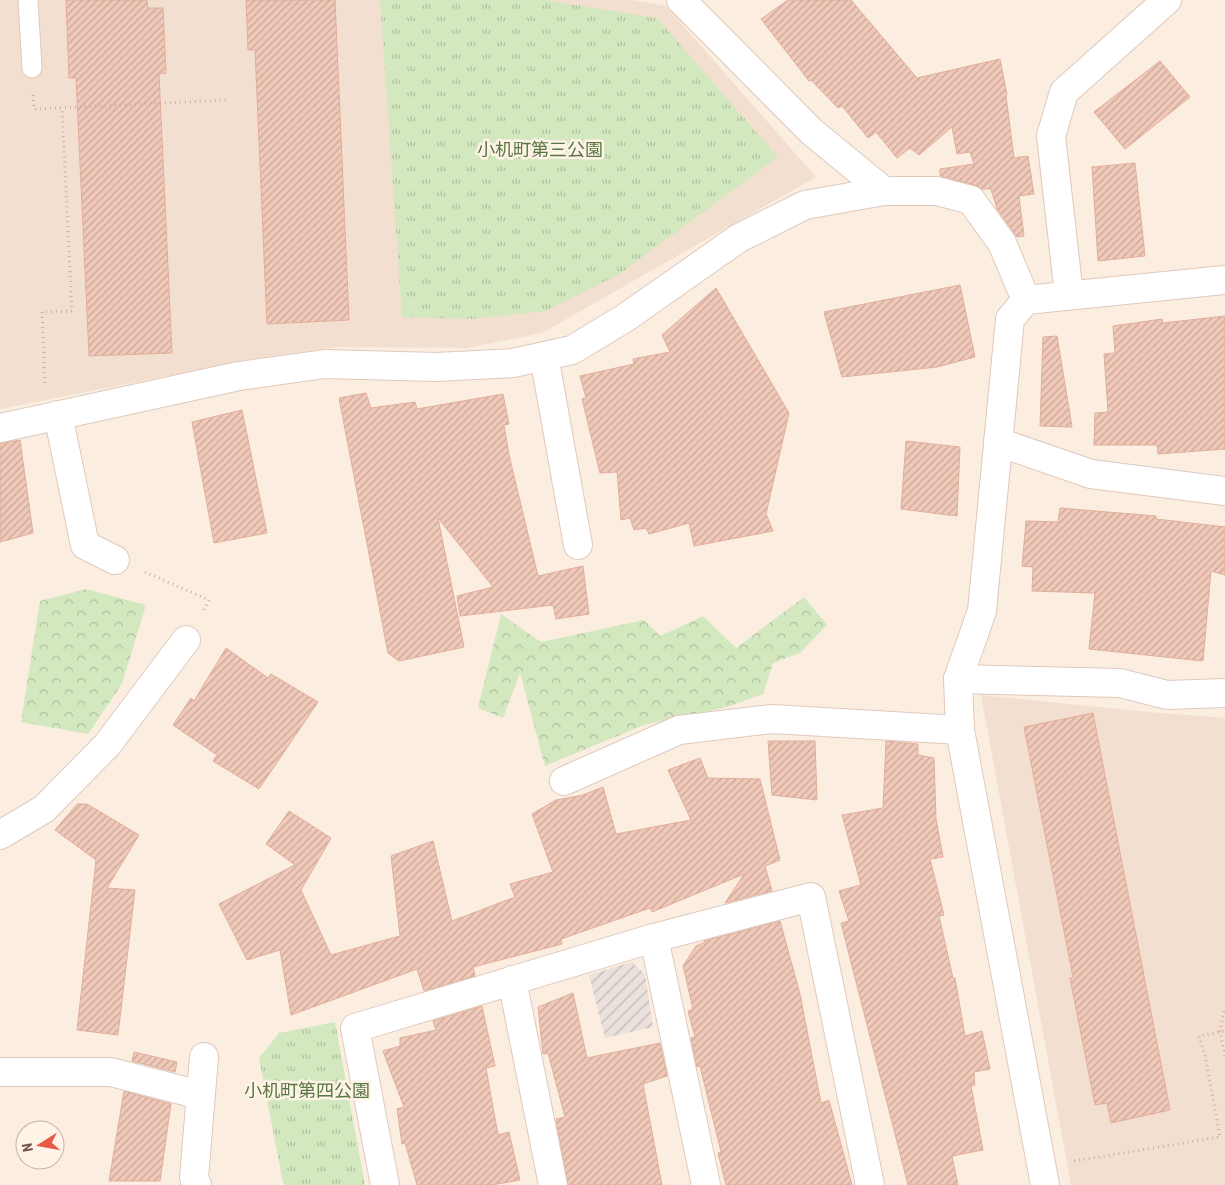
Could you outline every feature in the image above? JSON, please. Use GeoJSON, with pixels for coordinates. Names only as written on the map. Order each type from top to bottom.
{"type":"FeatureCollection","features":[{"type":"Feature","properties":{"kind":"street"},"geometry":{"type":"LineString","coordinates":[[681,0],[812,132],[884,191]]}},
{"type":"Feature","properties":{"kind":"street"},"geometry":{"type":"LineString","coordinates":[[1069,295],[1051,136],[1064,92],[1167,0]]}},
{"type":"Feature","properties":{"kind":"street"},"geometry":{"type":"LineString","coordinates":[[0,428],[239,376],[325,364],[436,367],[513,363],[572,350],[625,318],[739,238],[806,205],[884,191],[937,191],[971,200],[1002,243],[1026,300]]}},
{"type":"Feature","properties":{"kind":"street"},"geometry":{"type":"LineString","coordinates":[[1044,1176],[960,730],[958,679],[982,611],[1010,319],[1026,300],[1225,280]]}},
{"type":"Feature","properties":{"kind":"street"},"geometry":{"type":"LineString","coordinates":[[544,356],[578,545]]}},
{"type":"Feature","properties":{"kind":"street"},"geometry":{"type":"LineString","coordinates":[[53,417],[86,544],[115,560]]}},
{"type":"Feature","properties":{"kind":"street"},"geometry":{"type":"LineString","coordinates":[[998,442],[1091,474],[1225,491]]}},
{"type":"Feature","properties":{"kind":"street"},"geometry":{"type":"LineString","coordinates":[[0,835],[44,809],[107,745],[186,640]]}},
{"type":"Feature","properties":{"kind":"street"},"geometry":{"type":"LineString","coordinates":[[958,679],[1120,683],[1167,695],[1225,693]]}},
{"type":"Feature","properties":{"kind":"street"},"geometry":{"type":"LineString","coordinates":[[564,781],[679,730],[772,719],[960,730]]}},
{"type":"Feature","properties":{"kind":"street"},"geometry":{"type":"LineString","coordinates":[[385,1185],[355,1028],[654,938],[811,898],[870,1185]]}},
{"type":"Feature","properties":{"kind":"street"},"geometry":{"type":"LineString","coordinates":[[654,938],[706,1185]]}},
{"type":"Feature","properties":{"kind":"street"},"geometry":{"type":"LineString","coordinates":[[512,980],[553,1185]]}},
{"type":"Feature","properties":{"kind":"street"},"geometry":{"type":"LineString","coordinates":[[197,1185],[194,1178],[204,1057]]}},
{"type":"Feature","properties":{"kind":"street"},"geometry":{"type":"LineString","coordinates":[[0,1072],[111,1072],[200,1095]]}},
{"type":"Feature","properties":{"kind":"lane"},"geometry":{"type":"LineString","coordinates":[[28,0],[32,68]]}},
{"type":"Feature","properties":{"kind":"path"},"geometry":{"type":"LineString","coordinates":[[32,68],[34,109],[226,100]]}},
{"type":"Feature","properties":{"kind":"path"},"geometry":{"type":"LineString","coordinates":[[53,417],[42,312],[72,311],[62,108]]}},
{"type":"Feature","properties":{"kind":"path"},"geometry":{"type":"LineString","coordinates":[[115,560],[209,600],[186,640]]}},
{"type":"Feature","properties":{"kind":"path"},"geometry":{"type":"LineString","coordinates":[[1224,1011],[1220,1031],[1225,1057]]}},
{"type":"Feature","properties":{"kind":"path"},"geometry":{"type":"LineString","coordinates":[[1044,1176],[1220,1137],[1205,1055],[1199,1036],[1225,1031]]}},
{"type":"Feature","properties":{"kind":"shaded area"},"geometry":{"type":"Polygon","coordinates":[[[0,0],[632,0],[666,6],[816,177],[542,333],[467,348],[338,347],[264,357],[0,409],[0,0]]]}},
{"type":"Feature","properties":{"kind":"shaded area"},"geometry":{"type":"Polygon","coordinates":[[[981,695],[1225,718],[1225,1185],[1071,1185],[981,695]]]}},
{"type":"Feature","properties":{"kind":"shaded area"},"geometry":{"type":"Polygon","coordinates":[[[632,962],[645,974],[653,1027],[605,1038],[589,975],[632,962]]]}},
{"type":"Feature","properties":{"kind":"green space","name":"小机町第三公園"},"geometry":{"type":"Polygon","coordinates":[[[380,0],[545,0],[657,18],[778,157],[618,275],[546,311],[472,319],[402,317],[380,0]]]}},
{"type":"Feature","properties":{"kind":"green space"},"geometry":{"type":"Polygon","coordinates":[[[86,589],[146,605],[122,684],[88,734],[21,722],[40,601],[86,589]]]}},
{"type":"Feature","properties":{"kind":"green space"},"geometry":{"type":"Polygon","coordinates":[[[804,597],[827,625],[800,653],[773,663],[763,694],[727,707],[644,725],[545,766],[520,673],[503,718],[478,708],[501,614],[541,642],[644,620],[660,636],[703,616],[736,648],[804,597]]]}},
{"type":"Feature","properties":{"kind":"green space","name":"小机町第四公園"},"geometry":{"type":"Polygon","coordinates":[[[335,1022],[365,1185],[285,1185],[283,1183],[259,1058],[279,1033],[335,1022]]]}},
{"type":"Feature","properties":{"kind":"building"},"geometry":{"type":"Polygon","coordinates":[[[66,0],[147,0],[148,8],[163,8],[166,73],[159,74],[172,353],[89,356],[76,78],[69,78],[66,0]]]}},
{"type":"Feature","properties":{"kind":"building"},"geometry":{"type":"Polygon","coordinates":[[[246,0],[335,0],[349,320],[267,324],[255,50],[248,50],[246,0]]]}},
{"type":"Feature","properties":{"kind":"building"},"geometry":{"type":"Polygon","coordinates":[[[788,0],[851,0],[917,78],[1000,59],[1007,95],[1014,158],[1028,156],[1034,194],[1019,196],[1024,236],[1017,237],[997,209],[991,189],[981,189],[975,185],[940,176],[940,169],[974,164],[970,152],[957,154],[952,127],[919,155],[910,148],[897,158],[876,132],[868,138],[842,106],[838,108],[811,80],[809,81],[761,19],[788,0]]]}},
{"type":"Feature","properties":{"kind":"building"},"geometry":{"type":"Polygon","coordinates":[[[1160,61],[1190,97],[1125,149],[1094,112],[1160,61]]]}},
{"type":"Feature","properties":{"kind":"building"},"geometry":{"type":"Polygon","coordinates":[[[1135,163],[1145,256],[1098,261],[1092,167],[1135,163]]]}},
{"type":"Feature","properties":{"kind":"building"},"geometry":{"type":"Polygon","coordinates":[[[960,285],[975,357],[937,367],[842,377],[824,312],[960,285]]]}},
{"type":"Feature","properties":{"kind":"building"},"geometry":{"type":"Polygon","coordinates":[[[716,288],[789,413],[766,514],[773,531],[694,546],[689,523],[649,534],[646,528],[634,530],[630,518],[621,520],[617,472],[600,473],[582,399],[586,398],[580,376],[634,364],[633,359],[670,352],[662,335],[716,288]]]}},
{"type":"Feature","properties":{"kind":"building"},"geometry":{"type":"Polygon","coordinates":[[[1225,316],[1225,449],[1158,454],[1157,445],[1094,445],[1095,413],[1108,412],[1104,354],[1115,353],[1113,326],[1162,319],[1163,323],[1225,316]]]}},
{"type":"Feature","properties":{"kind":"building"},"geometry":{"type":"Polygon","coordinates":[[[1057,336],[1072,427],[1040,426],[1043,337],[1057,336]]]}},
{"type":"Feature","properties":{"kind":"building"},"geometry":{"type":"Polygon","coordinates":[[[366,393],[371,408],[415,402],[417,409],[503,394],[509,424],[504,425],[509,455],[538,576],[583,566],[589,614],[556,619],[553,605],[460,616],[457,596],[493,587],[438,518],[464,647],[399,661],[388,653],[339,398],[366,393]]]}},
{"type":"Feature","properties":{"kind":"building"},"geometry":{"type":"Polygon","coordinates":[[[242,410],[267,533],[214,543],[192,422],[242,410]]]}},
{"type":"Feature","properties":{"kind":"building"},"geometry":{"type":"Polygon","coordinates":[[[20,440],[33,533],[0,542],[0,443],[20,440]]]}},
{"type":"Feature","properties":{"kind":"building"},"geometry":{"type":"Polygon","coordinates":[[[906,441],[960,447],[957,516],[901,509],[906,441]]]}},
{"type":"Feature","properties":{"kind":"building"},"geometry":{"type":"Polygon","coordinates":[[[1060,508],[1156,516],[1156,519],[1225,527],[1225,575],[1211,571],[1203,661],[1089,649],[1095,593],[1032,591],[1033,567],[1022,566],[1026,521],[1058,522],[1060,508]]]}},
{"type":"Feature","properties":{"kind":"building"},"geometry":{"type":"Polygon","coordinates":[[[226,648],[268,678],[271,674],[318,702],[259,789],[213,761],[217,755],[173,725],[191,698],[194,701],[226,648]]]}},
{"type":"Feature","properties":{"kind":"building"},"geometry":{"type":"Polygon","coordinates":[[[1093,713],[1170,1110],[1111,1123],[1107,1103],[1095,1105],[1070,978],[1073,977],[1024,727],[1093,713]]]}},
{"type":"Feature","properties":{"kind":"building"},"geometry":{"type":"Polygon","coordinates":[[[768,741],[815,741],[817,800],[772,795],[768,741]]]}},
{"type":"Feature","properties":{"kind":"building"},"geometry":{"type":"Polygon","coordinates":[[[886,741],[918,744],[918,755],[934,758],[936,819],[943,857],[930,859],[944,915],[939,916],[953,978],[955,978],[965,1036],[982,1031],[990,1069],[974,1072],[975,1085],[971,1086],[983,1150],[952,1156],[958,1185],[908,1185],[841,923],[849,921],[839,891],[861,885],[842,815],[883,808],[886,741]]]}},
{"type":"Feature","properties":{"kind":"building"},"geometry":{"type":"Polygon","coordinates":[[[700,758],[708,778],[760,779],[780,860],[765,866],[772,891],[725,903],[744,874],[652,912],[650,908],[561,939],[562,944],[473,967],[475,976],[424,991],[417,969],[291,1015],[280,950],[247,960],[219,904],[295,865],[266,844],[289,811],[331,838],[301,890],[331,955],[400,936],[391,856],[433,841],[452,921],[515,897],[510,884],[553,872],[532,814],[556,800],[583,795],[603,787],[616,834],[691,820],[668,770],[700,758]]]}},
{"type":"Feature","properties":{"kind":"building"},"geometry":{"type":"Polygon","coordinates":[[[77,804],[87,804],[139,835],[107,888],[135,890],[118,1035],[77,1030],[96,860],[55,830],[77,804]]]}},
{"type":"Feature","properties":{"kind":"building"},"geometry":{"type":"Polygon","coordinates":[[[780,921],[800,994],[821,1103],[829,1100],[852,1185],[726,1185],[718,1153],[721,1152],[700,1066],[697,1067],[691,1038],[695,1037],[688,1011],[693,1009],[683,966],[696,946],[704,941],[780,921]]]}},
{"type":"Feature","properties":{"kind":"building"},"geometry":{"type":"Polygon","coordinates":[[[573,993],[587,1058],[660,1043],[667,1076],[643,1084],[662,1185],[568,1185],[556,1119],[565,1117],[548,1053],[543,1054],[538,1007],[573,993]]]}},
{"type":"Feature","properties":{"kind":"building"},"geometry":{"type":"Polygon","coordinates":[[[482,1006],[495,1066],[486,1068],[498,1135],[509,1132],[520,1180],[492,1185],[417,1185],[405,1143],[402,1144],[397,1109],[404,1107],[383,1051],[400,1046],[400,1038],[436,1030],[433,1021],[482,1006]]]}},
{"type":"Feature","properties":{"kind":"building"},"geometry":{"type":"Polygon","coordinates":[[[134,1052],[177,1062],[175,1072],[132,1061],[134,1052]]]}},
{"type":"Feature","properties":{"kind":"building"},"geometry":{"type":"Polygon","coordinates":[[[124,1091],[171,1104],[160,1181],[109,1181],[124,1091]]]}}]}
